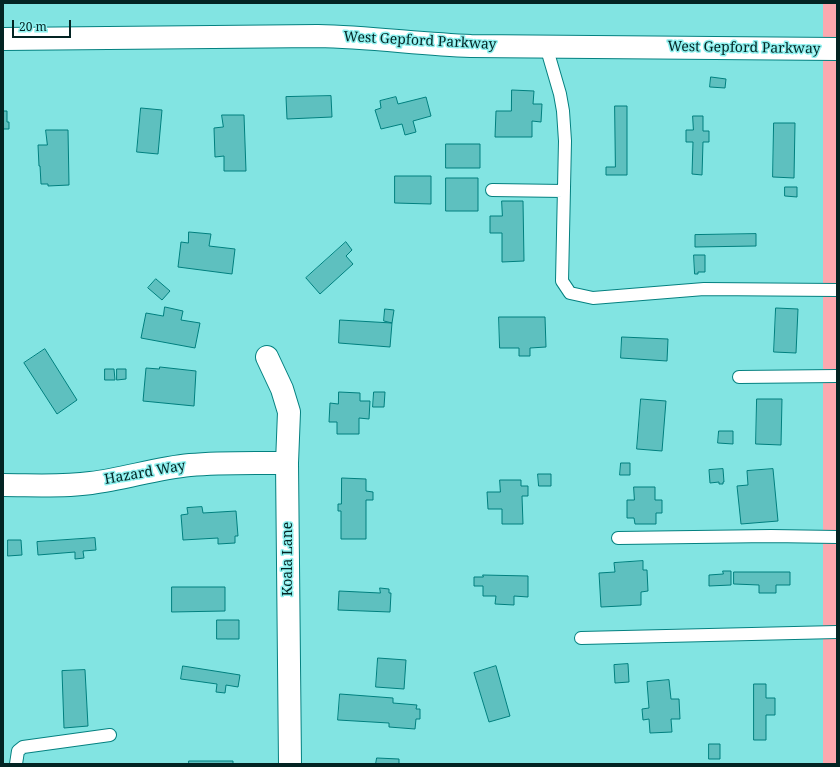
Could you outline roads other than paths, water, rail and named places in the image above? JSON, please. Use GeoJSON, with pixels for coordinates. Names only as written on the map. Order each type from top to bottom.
{"type":"FeatureCollection","features":[{"type":"Feature","properties":{"kind":"street","name":"West Gepford Parkway"},"geometry":{"type":"LineString","coordinates":[[3,39],[318,36],[384,39],[442,45],[837,49]]}},
{"type":"Feature","properties":{"kind":"street","name":"Koala Lane"},"geometry":{"type":"LineString","coordinates":[[267,358],[282,389],[289,412],[290,764]]}},
{"type":"Feature","properties":{"kind":"street","name":"Hazard Way"},"geometry":{"type":"LineString","coordinates":[[3,485],[58,485],[90,483],[159,470],[203,464],[288,463]]}},
{"type":"Feature","properties":{"kind":"lane"},"geometry":{"type":"LineString","coordinates":[[546,46],[560,94],[563,111],[565,141],[562,280],[570,293],[593,298],[704,289],[837,290]]}},
{"type":"Feature","properties":{"kind":"lane"},"geometry":{"type":"LineString","coordinates":[[492,190],[564,191]]}},
{"type":"Feature","properties":{"kind":"lane"},"geometry":{"type":"LineString","coordinates":[[739,376],[837,376]]}},
{"type":"Feature","properties":{"kind":"lane"},"geometry":{"type":"LineString","coordinates":[[618,538],[771,536],[837,537]]}},
{"type":"Feature","properties":{"kind":"lane"},"geometry":{"type":"LineString","coordinates":[[581,638],[837,632]]}},
{"type":"Feature","properties":{"kind":"lane"},"geometry":{"type":"LineString","coordinates":[[16,764],[18,751],[23,747],[110,735]]}}]}
